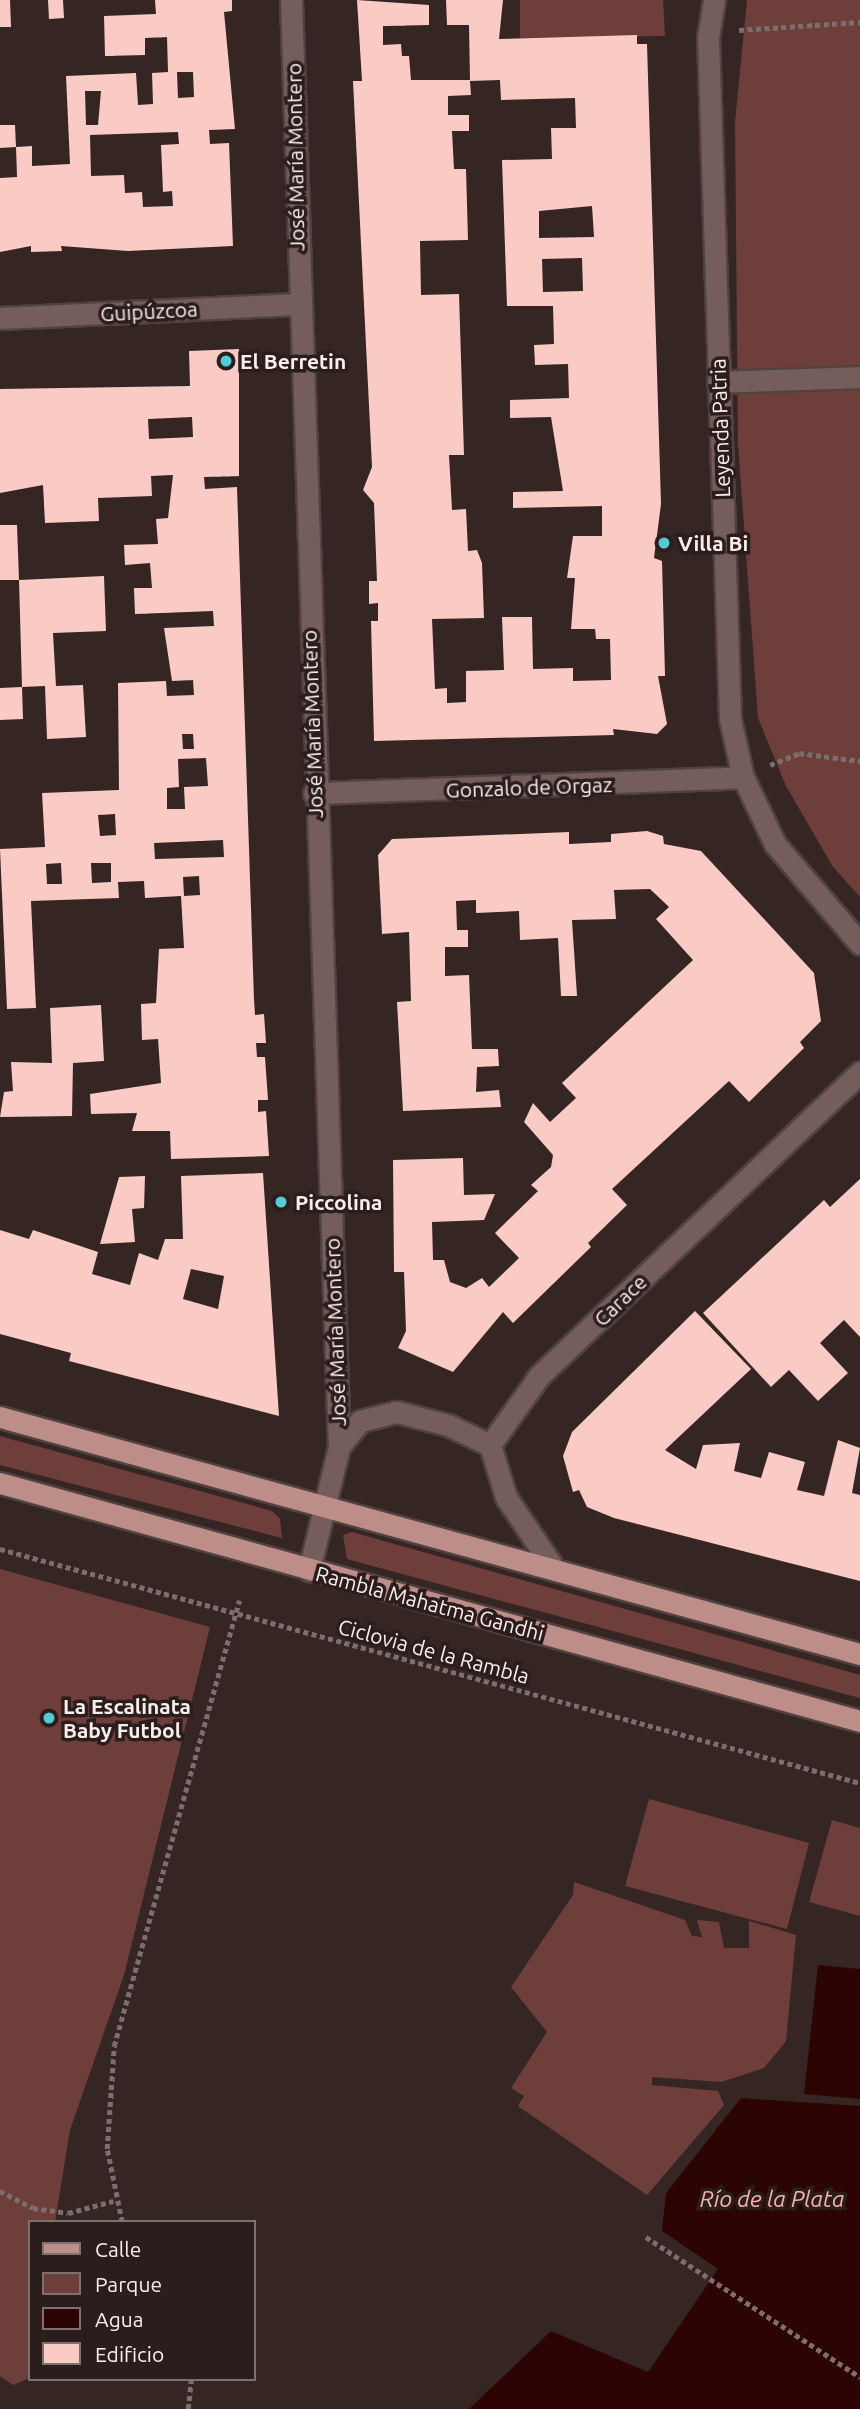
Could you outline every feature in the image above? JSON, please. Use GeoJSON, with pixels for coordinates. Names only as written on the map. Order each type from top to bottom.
{"type":"FeatureCollection","features":[{"type":"Feature","properties":{"kind":"main road"},"geometry":{"type":"LineString","coordinates":[[0,1417],[324,1508],[551,1564],[860,1654]]}},
{"type":"Feature","properties":{"kind":"main road","name":"Rambla Mahatma Gandhi"},"geometry":{"type":"LineString","coordinates":[[0,1483],[860,1721]]}},
{"type":"Feature","properties":{"kind":"street","name":"José María Montero"},"geometry":{"type":"LineString","coordinates":[[291,0],[314,793],[339,1447],[309,1570]]}},
{"type":"Feature","properties":{"kind":"street","name":"Leyenda Patria"},"geometry":{"type":"LineString","coordinates":[[709,5],[730,719],[743,777],[775,844],[860,944]]}},
{"type":"Feature","properties":{"kind":"street","name":"Guipúzcoa"},"geometry":{"type":"LineString","coordinates":[[0,318],[298,304]]}},
{"type":"Feature","properties":{"kind":"street"},"geometry":{"type":"LineString","coordinates":[[718,382],[860,377]]}},
{"type":"Feature","properties":{"kind":"street","name":"Gonzalo de Orgaz"},"geometry":{"type":"LineString","coordinates":[[314,793],[743,777]]}},
{"type":"Feature","properties":{"kind":"street","name":"Carace"},"geometry":{"type":"LineString","coordinates":[[490,1445],[539,1376],[860,1072]]}},
{"type":"Feature","properties":{"kind":"street","name":"José María Montero"},"geometry":{"type":"LineString","coordinates":[[339,1447],[360,1421],[397,1412],[448,1425],[490,1445]]}},
{"type":"Feature","properties":{"kind":"street"},"geometry":{"type":"LineString","coordinates":[[490,1445],[506,1497],[551,1564]]}},
{"type":"Feature","properties":{"kind":"path"},"geometry":{"type":"LineString","coordinates":[[708,37],[761,25],[860,22]]}},
{"type":"Feature","properties":{"kind":"path"},"geometry":{"type":"LineString","coordinates":[[743,777],[799,753],[860,761]]}},
{"type":"Feature","properties":{"kind":"path","name":"Ciclovia de la Rambla"},"geometry":{"type":"LineString","coordinates":[[0,1549],[860,1783]]}},
{"type":"Feature","properties":{"kind":"path"},"geometry":{"type":"LineString","coordinates":[[121,2220],[113,2201],[107,2149],[114,2046],[239,1600]]}},
{"type":"Feature","properties":{"kind":"path"},"geometry":{"type":"LineString","coordinates":[[0,2191],[33,2208],[68,2213],[113,2201]]}},
{"type":"Feature","properties":{"kind":"path"},"geometry":{"type":"LineString","coordinates":[[646,2237],[860,2377]]}},
{"type":"Feature","properties":{"kind":"path"},"geometry":{"type":"LineString","coordinates":[[188,2409],[191,2381]]}},
{"type":"Feature","properties":{"kind":"green space"},"geometry":{"type":"Polygon","coordinates":[[[520,0],[663,0],[665,36],[520,38],[520,0]]]}},
{"type":"Feature","properties":{"kind":"green space"},"geometry":{"type":"Polygon","coordinates":[[[747,0],[860,0],[860,897],[833,867],[786,786],[758,718],[738,444],[735,122],[747,0]]]}},
{"type":"Feature","properties":{"kind":"green space"},"geometry":{"type":"Polygon","coordinates":[[[0,1436],[272,1511],[280,1519],[282,1538],[0,1465],[0,1436]]]}},
{"type":"Feature","properties":{"kind":"green space"},"geometry":{"type":"Polygon","coordinates":[[[352,1532],[860,1675],[860,1698],[347,1559],[343,1535],[352,1532]]]}},
{"type":"Feature","properties":{"kind":"green space"},"geometry":{"type":"Polygon","coordinates":[[[0,1569],[210,1627],[124,1975],[70,2130],[55,2220],[28,2220],[28,2379],[13,2385],[0,2376],[0,1569]]]}},
{"type":"Feature","properties":{"kind":"green space"},"geometry":{"type":"Polygon","coordinates":[[[649,1799],[809,1843],[787,1929],[625,1886],[649,1799]]]}},
{"type":"Feature","properties":{"kind":"green space"},"geometry":{"type":"Polygon","coordinates":[[[832,1820],[860,1828],[860,1916],[809,1902],[832,1820]]]}},
{"type":"Feature","properties":{"kind":"green space"},"geometry":{"type":"Polygon","coordinates":[[[574,1882],[685,1920],[692,1936],[702,1937],[697,1920],[719,1922],[724,1948],[749,1948],[749,1921],[796,1935],[786,2041],[764,2068],[721,2082],[652,2077],[652,2085],[718,2091],[724,2105],[647,2195],[518,2106],[524,2096],[511,2088],[547,2032],[511,1987],[573,1895],[574,1882]]]}},
{"type":"Feature","properties":{"kind":"water"},"geometry":{"type":"Polygon","coordinates":[[[818,1965],[860,1969],[860,2099],[804,2094],[818,1965]]]}},
{"type":"Feature","properties":{"kind":"water","name":"Río de la Plata"},"geometry":{"type":"Polygon","coordinates":[[[741,2098],[860,2106],[860,2409],[469,2409],[551,2331],[648,2372],[718,2269],[662,2231],[666,2193],[741,2098]]]}},
{"type":"Feature","properties":{"kind":"building"},"geometry":{"type":"Polygon","coordinates":[[[0,0],[10,0],[11,27],[0,27],[0,0]]]}},
{"type":"Feature","properties":{"kind":"building"},"geometry":{"type":"Polygon","coordinates":[[[48,0],[63,0],[64,18],[49,19],[48,0]]]}},
{"type":"Feature","properties":{"kind":"building"},"geometry":{"type":"Polygon","coordinates":[[[155,0],[232,0],[232,11],[224,12],[235,129],[209,130],[210,144],[229,143],[233,246],[128,251],[61,246],[62,251],[31,252],[31,246],[0,252],[0,178],[17,177],[16,147],[32,146],[32,166],[70,164],[66,76],[136,73],[138,105],[153,104],[152,73],[168,72],[167,37],[145,38],[145,55],[105,56],[104,16],[156,14],[155,0]],[[177,72],[178,98],[194,97],[193,72],[177,72]],[[85,91],[86,125],[98,125],[101,91],[85,91]],[[178,132],[90,135],[91,176],[124,175],[125,193],[142,192],[143,207],[173,206],[172,191],[163,192],[161,145],[179,144],[178,132]]]}},
{"type":"Feature","properties":{"kind":"building"},"geometry":{"type":"Polygon","coordinates":[[[357,0],[429,5],[429,25],[383,26],[383,45],[401,44],[402,56],[409,56],[411,80],[470,80],[469,25],[447,25],[446,0],[503,0],[499,39],[637,35],[637,44],[647,44],[661,504],[654,558],[662,561],[665,676],[658,676],[667,724],[657,734],[613,729],[614,735],[374,741],[371,621],[378,621],[378,603],[369,604],[369,581],[377,581],[374,503],[363,490],[372,467],[353,81],[362,81],[357,0]],[[500,80],[470,81],[471,95],[448,96],[448,115],[469,115],[469,131],[452,131],[454,169],[466,169],[468,240],[420,241],[421,295],[459,294],[464,455],[449,455],[452,510],[466,509],[468,551],[477,550],[482,563],[484,618],[432,619],[435,689],[447,688],[447,703],[466,702],[466,671],[504,670],[502,617],[532,617],[533,669],[573,668],[573,681],[611,680],[610,639],[596,639],[595,629],[571,629],[575,578],[567,578],[573,536],[602,536],[602,506],[513,508],[513,492],[563,491],[551,417],[510,418],[510,400],[569,398],[568,364],[535,365],[534,345],[554,344],[553,306],[507,306],[502,160],[552,159],[551,128],[576,128],[575,98],[501,100],[500,80]],[[592,206],[539,211],[539,238],[594,237],[592,206]],[[582,258],[542,259],[543,292],[583,291],[582,258]]]}},
{"type":"Feature","properties":{"kind":"building"},"geometry":{"type":"Polygon","coordinates":[[[0,125],[15,125],[16,147],[0,148],[0,125]]]}},
{"type":"Feature","properties":{"kind":"building"},"geometry":{"type":"Polygon","coordinates":[[[239,349],[239,476],[204,477],[205,489],[237,487],[254,999],[255,1015],[264,1014],[266,1043],[256,1043],[257,1057],[265,1057],[268,1100],[258,1100],[258,1112],[266,1111],[269,1156],[171,1159],[170,1131],[132,1131],[137,1113],[91,1114],[90,1094],[161,1083],[158,1039],[142,1040],[141,1004],[156,1003],[159,949],[184,948],[181,896],[145,898],[144,881],[118,882],[119,898],[31,901],[36,1008],[7,1009],[0,849],[45,847],[42,793],[119,790],[118,683],[166,681],[167,696],[194,695],[193,680],[172,681],[164,628],[214,626],[213,611],[135,614],[134,588],[152,588],[150,563],[125,565],[124,545],[158,544],[156,519],[168,518],[173,475],[151,476],[152,496],[98,498],[99,521],[45,523],[43,485],[0,493],[0,389],[190,386],[189,351],[239,349]],[[192,417],[148,419],[149,439],[193,437],[192,417]],[[182,734],[183,749],[194,749],[193,734],[182,734]],[[206,758],[178,759],[179,787],[167,788],[167,809],[185,809],[184,787],[208,786],[206,758]],[[115,814],[98,815],[100,836],[116,835],[115,814]],[[223,840],[154,843],[155,859],[224,857],[223,840]],[[61,863],[46,864],[47,884],[62,884],[61,863]],[[91,863],[92,883],[111,882],[111,863],[91,863]],[[199,876],[183,877],[184,896],[200,895],[199,876]]]}},
{"type":"Feature","properties":{"kind":"building"},"geometry":{"type":"Polygon","coordinates":[[[0,525],[17,525],[19,580],[0,580],[0,525]]]}},
{"type":"Feature","properties":{"kind":"building"},"geometry":{"type":"Polygon","coordinates":[[[104,576],[106,631],[53,633],[56,686],[83,685],[86,737],[47,739],[45,686],[22,687],[19,580],[104,576]]]}},
{"type":"Feature","properties":{"kind":"building"},"geometry":{"type":"Polygon","coordinates":[[[22,687],[23,719],[0,720],[0,688],[22,687]]]}},
{"type":"Feature","properties":{"kind":"building"},"geometry":{"type":"Polygon","coordinates":[[[647,831],[663,836],[664,844],[701,851],[814,973],[821,1021],[800,1042],[804,1048],[749,1102],[729,1081],[612,1189],[627,1205],[588,1243],[591,1247],[513,1323],[503,1312],[453,1372],[398,1348],[406,1331],[404,1272],[394,1272],[393,1160],[463,1158],[464,1195],[495,1194],[484,1220],[432,1222],[433,1260],[444,1260],[450,1282],[466,1288],[482,1278],[489,1287],[519,1258],[495,1233],[538,1191],[531,1185],[551,1167],[553,1155],[524,1122],[533,1103],[550,1122],[576,1098],[562,1083],[693,960],[656,919],[669,907],[650,889],[614,890],[616,919],[572,920],[577,996],[561,996],[558,938],[520,940],[519,911],[476,913],[476,900],[456,901],[457,930],[468,930],[468,947],[445,947],[445,976],[469,975],[472,1049],[498,1049],[499,1066],[477,1067],[476,1092],[499,1090],[501,1107],[403,1111],[397,1002],[411,1001],[409,932],[382,934],[378,855],[392,839],[569,832],[569,844],[611,842],[611,834],[647,831]]]}},
{"type":"Feature","properties":{"kind":"building"},"geometry":{"type":"Polygon","coordinates":[[[101,1005],[104,1061],[73,1063],[72,1116],[0,1117],[4,1092],[13,1091],[11,1062],[52,1063],[50,1008],[101,1005]]]}},
{"type":"Feature","properties":{"kind":"building"},"geometry":{"type":"Polygon","coordinates":[[[263,1173],[279,1416],[69,1361],[71,1353],[0,1334],[0,1230],[29,1239],[33,1230],[98,1252],[92,1274],[130,1285],[139,1253],[158,1260],[165,1239],[183,1239],[181,1176],[263,1173]],[[191,1269],[183,1299],[218,1309],[224,1276],[191,1269]]]}},
{"type":"Feature","properties":{"kind":"building"},"geometry":{"type":"Polygon","coordinates":[[[145,1176],[144,1208],[132,1209],[135,1242],[100,1244],[119,1177],[145,1176]]]}},
{"type":"Feature","properties":{"kind":"building"},"geometry":{"type":"Polygon","coordinates":[[[860,1179],[860,1337],[844,1320],[820,1343],[848,1373],[818,1401],[789,1370],[771,1387],[703,1313],[824,1200],[830,1207],[860,1179]]]}},
{"type":"Feature","properties":{"kind":"building"},"geometry":{"type":"Polygon","coordinates":[[[695,1311],[751,1369],[665,1450],[696,1469],[703,1445],[740,1443],[734,1471],[761,1478],[769,1452],[805,1462],[797,1490],[824,1496],[838,1440],[860,1448],[852,1493],[860,1495],[860,1581],[614,1518],[587,1507],[579,1490],[573,1492],[563,1456],[572,1432],[695,1311]]]}},
{"type":"Feature","properties":{"kind":"place","name":"El Berretin"},"geometry":{"type":"Point","coordinates":[226,361]}},
{"type":"Feature","properties":{"kind":"place","name":"Villa Bi"},"geometry":{"type":"Point","coordinates":[664,543]}},
{"type":"Feature","properties":{"kind":"place","name":"Piccolina"},"geometry":{"type":"Point","coordinates":[281,1202]}},
{"type":"Feature","properties":{"kind":"place","name":"La Escalinata Baby Futbol"},"geometry":{"type":"Point","coordinates":[49,1718]}}]}
